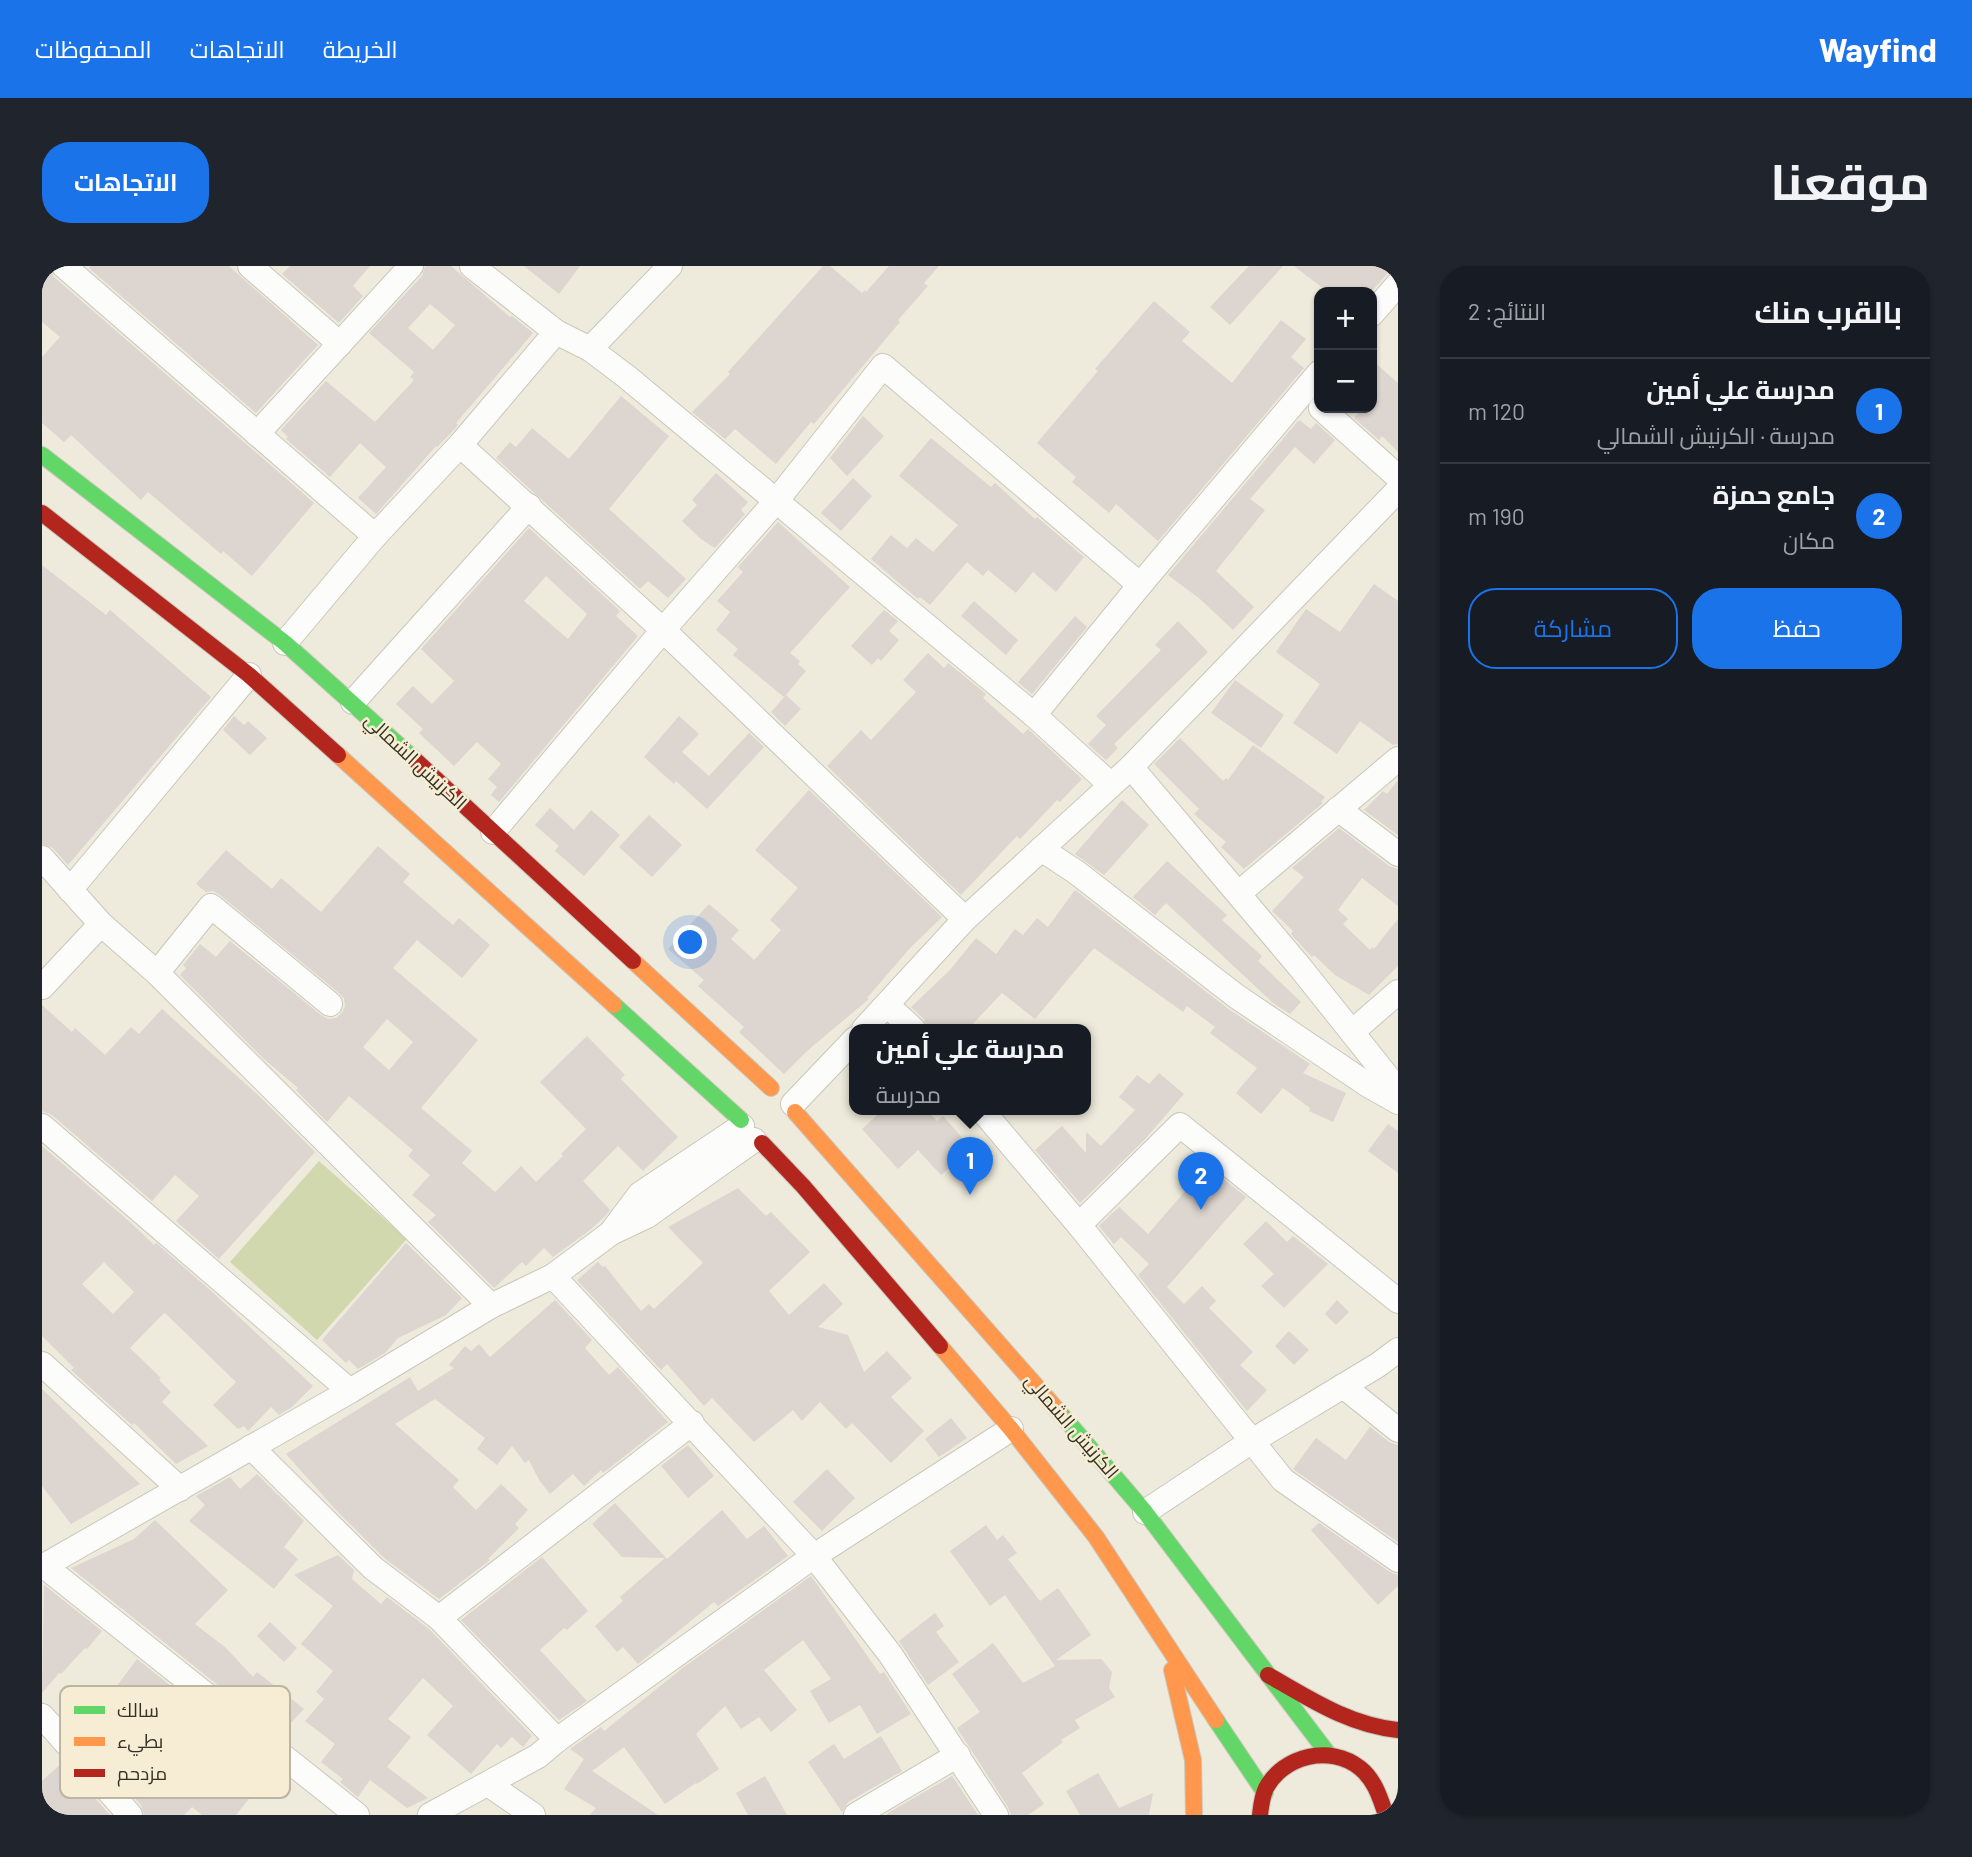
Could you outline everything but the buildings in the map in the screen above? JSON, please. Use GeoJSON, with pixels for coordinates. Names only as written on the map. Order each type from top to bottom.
{"type":"FeatureCollection","features":[{"type":"Feature","properties":{"kind":"main road","name":"الكرنيش الشمالي"},"geometry":{"type":"LineString","coordinates":[[42,455],[285,643],[353,702],[771,1088],[780,1091],[1145,1511],[1329,1755]]}},
{"type":"Feature","properties":{"kind":"main road"},"geometry":{"type":"LineString","coordinates":[[42,513],[249,675],[750,1132],[803,1186],[1012,1429],[1096,1537],[1166,1647],[1258,1808]]}},
{"type":"Feature","properties":{"kind":"main road"},"geometry":{"type":"LineString","coordinates":[[750,1132],[741,1107],[749,1095],[771,1088]]}},
{"type":"Feature","properties":{"kind":"main road"},"geometry":{"type":"LineString","coordinates":[[792,1129],[794,1108]]}},
{"type":"Feature","properties":{"kind":"main road"},"geometry":{"type":"LineString","coordinates":[[750,1132],[779,1141]]}},
{"type":"Feature","properties":{"kind":"main road"},"geometry":{"type":"LineString","coordinates":[[1166,1647],[1189,1734],[1196,1781],[1194,1815]]}},
{"type":"Feature","properties":{"kind":"main road"},"geometry":{"type":"LineString","coordinates":[[1268,1675],[1353,1722],[1380,1730],[1398,1730]]}},
{"type":"Feature","properties":{"kind":"main road"},"geometry":{"type":"LineString","coordinates":[[1258,1808],[1267,1787],[1280,1770],[1299,1758],[1319,1754],[1338,1756],[1356,1764],[1371,1777],[1381,1794],[1386,1815]]}},
{"type":"Feature","properties":{"kind":"main road"},"geometry":{"type":"LineString","coordinates":[[1356,1764],[1377,1757]]}},
{"type":"Feature","properties":{"kind":"street"},"geometry":{"type":"LineString","coordinates":[[64,266],[375,536]]}},
{"type":"Feature","properties":{"kind":"street"},"geometry":{"type":"LineString","coordinates":[[250,266],[340,344]]}},
{"type":"Feature","properties":{"kind":"street"},"geometry":{"type":"LineString","coordinates":[[257,434],[411,266]]}},
{"type":"Feature","properties":{"kind":"street"},"geometry":{"type":"LineString","coordinates":[[472,266],[556,332],[590,349],[777,500],[1034,715],[1110,784]]}},
{"type":"Feature","properties":{"kind":"street"},"geometry":{"type":"LineString","coordinates":[[590,349],[662,269]]}},
{"type":"Feature","properties":{"kind":"street"},"geometry":{"type":"LineString","coordinates":[[1377,308],[1398,284]]}},
{"type":"Feature","properties":{"kind":"street"},"geometry":{"type":"LineString","coordinates":[[285,643],[375,536],[460,445],[556,332]]}},
{"type":"Feature","properties":{"kind":"street"},"geometry":{"type":"LineString","coordinates":[[493,832],[663,630],[777,500],[883,366],[1140,585]]}},
{"type":"Feature","properties":{"kind":"street"},"geometry":{"type":"LineString","coordinates":[[1034,715],[1140,585],[1314,397]]}},
{"type":"Feature","properties":{"kind":"street"},"geometry":{"type":"LineString","coordinates":[[1334,413],[1398,477]]}},
{"type":"Feature","properties":{"kind":"street"},"geometry":{"type":"LineString","coordinates":[[460,445],[663,630],[965,919]]}},
{"type":"Feature","properties":{"kind":"street"},"geometry":{"type":"LineString","coordinates":[[869,1024],[965,919],[1131,767],[1398,491]]}},
{"type":"Feature","properties":{"kind":"street"},"geometry":{"type":"LineString","coordinates":[[353,702],[529,506]]}},
{"type":"Feature","properties":{"kind":"street"},"geometry":{"type":"LineString","coordinates":[[70,890],[249,675]]}},
{"type":"Feature","properties":{"kind":"street"},"geometry":{"type":"LineString","coordinates":[[1239,893],[1398,759]]}},
{"type":"Feature","properties":{"kind":"street"},"geometry":{"type":"LineString","coordinates":[[1131,767],[1239,893],[1398,1090]]}},
{"type":"Feature","properties":{"kind":"street"},"geometry":{"type":"LineString","coordinates":[[1339,809],[1398,854]]}},
{"type":"Feature","properties":{"kind":"street"},"geometry":{"type":"LineString","coordinates":[[1041,849],[1076,872],[1236,996],[1368,1085],[1398,1102]]}},
{"type":"Feature","properties":{"kind":"street"},"geometry":{"type":"LineString","coordinates":[[42,858],[101,924],[157,973],[491,1306]]}},
{"type":"Feature","properties":{"kind":"street"},"geometry":{"type":"LineString","coordinates":[[157,973],[211,906],[330,1004]]}},
{"type":"Feature","properties":{"kind":"street"},"geometry":{"type":"LineString","coordinates":[[42,987],[101,924]]}},
{"type":"Feature","properties":{"kind":"street"},"geometry":{"type":"LineString","coordinates":[[1352,1032],[1398,992]]}},
{"type":"Feature","properties":{"kind":"street"},"geometry":{"type":"LineString","coordinates":[[887,1005],[908,1024]]}},
{"type":"Feature","properties":{"kind":"street"},"geometry":{"type":"LineString","coordinates":[[794,1108],[849,1046]]}},
{"type":"Feature","properties":{"kind":"street"},"geometry":{"type":"LineString","coordinates":[[986,1115],[1079,1225],[1283,1480],[1398,1560]]}},
{"type":"Feature","properties":{"kind":"street"},"geometry":{"type":"LineString","coordinates":[[1079,1225],[1180,1125],[1398,1301]]}},
{"type":"Feature","properties":{"kind":"street"},"geometry":{"type":"LineString","coordinates":[[42,1126],[349,1391]]}},
{"type":"Feature","properties":{"kind":"street"},"geometry":{"type":"LineString","coordinates":[[194,1686],[43,1567],[491,1306],[553,1276],[611,1233],[640,1194],[750,1132]]}},
{"type":"Feature","properties":{"kind":"street"},"geometry":{"type":"LineString","coordinates":[[553,1276],[814,1556],[890,1654],[996,1815]]}},
{"type":"Feature","properties":{"kind":"street"},"geometry":{"type":"LineString","coordinates":[[1145,1511],[1398,1350]]}},
{"type":"Feature","properties":{"kind":"street"},"geometry":{"type":"LineString","coordinates":[[42,1364],[180,1489]]}},
{"type":"Feature","properties":{"kind":"street"},"geometry":{"type":"LineString","coordinates":[[1343,1386],[1398,1430]]}},
{"type":"Feature","properties":{"kind":"street"},"geometry":{"type":"LineString","coordinates":[[439,1618],[692,1423]]}},
{"type":"Feature","properties":{"kind":"street"},"geometry":{"type":"LineString","coordinates":[[430,1815],[538,1756],[814,1556],[1012,1429]]}},
{"type":"Feature","properties":{"kind":"street"},"geometry":{"type":"LineString","coordinates":[[251,1447],[373,1568],[439,1618],[557,1740]]}},
{"type":"Feature","properties":{"kind":"street"},"geometry":{"type":"LineString","coordinates":[[42,1716],[60,1736]]}},
{"type":"Feature","properties":{"kind":"street"},"geometry":{"type":"LineString","coordinates":[[856,1815],[958,1755]]}},
{"type":"Feature","properties":{"kind":"street"},"geometry":{"type":"LineString","coordinates":[[290,1762],[357,1815]]}},
{"type":"Feature","properties":{"kind":"street"},"geometry":{"type":"LineString","coordinates":[[488,1784],[533,1815]]}},
{"type":"Feature","properties":{"kind":"street"},"geometry":{"type":"LineString","coordinates":[[115,1798],[130,1815]]}},
{"type":"Feature","properties":{"kind":"green space"},"geometry":{"type":"Polygon","coordinates":[[[319,1161],[407,1239],[317,1340],[230,1262],[319,1161]]]}},
{"type":"Feature","properties":{"kind":"traffic: fast"},"geometry":{"type":"LineString","coordinates":[[42,455],[285,643],[413,758]]}},
{"type":"Feature","properties":{"kind":"traffic: fast"},"geometry":{"type":"LineString","coordinates":[[614,1005],[741,1120]]}},
{"type":"Feature","properties":{"kind":"traffic: fast"},"geometry":{"type":"LineString","coordinates":[[1060,1413],[1145,1512],[1329,1755]]}},
{"type":"Feature","properties":{"kind":"traffic: fast"},"geometry":{"type":"LineString","coordinates":[[1216,1720],[1265,1793]]}},
{"type":"Feature","properties":{"kind":"traffic: slow"},"geometry":{"type":"LineString","coordinates":[[338,755],[614,1005]]}},
{"type":"Feature","properties":{"kind":"traffic: slow"},"geometry":{"type":"LineString","coordinates":[[633,961],[771,1088]]}},
{"type":"Feature","properties":{"kind":"traffic: slow"},"geometry":{"type":"LineString","coordinates":[[795,1112],[1060,1413]]}},
{"type":"Feature","properties":{"kind":"traffic: slow"},"geometry":{"type":"LineString","coordinates":[[940,1346],[1011,1429],[1096,1537],[1216,1720]]}},
{"type":"Feature","properties":{"kind":"traffic: slow"},"geometry":{"type":"LineString","coordinates":[[1172,1670],[1193,1760],[1194,1815]]}},
{"type":"Feature","properties":{"kind":"traffic: jam"},"geometry":{"type":"LineString","coordinates":[[42,513],[249,675],[338,755]]}},
{"type":"Feature","properties":{"kind":"traffic: jam"},"geometry":{"type":"LineString","coordinates":[[413,758],[633,961]]}},
{"type":"Feature","properties":{"kind":"traffic: jam"},"geometry":{"type":"LineString","coordinates":[[762,1143],[803,1186],[940,1346]]}},
{"type":"Feature","properties":{"kind":"traffic: jam"},"geometry":{"type":"LineString","coordinates":[[1268,1675],[1346,1717],[1398,1730]]}},
{"type":"Feature","properties":{"kind":"traffic: jam"},"geometry":{"type":"LineString","coordinates":[[1260,1815],[1266,1788],[1274,1777],[1295,1761],[1322,1755],[1335,1756],[1360,1768],[1370,1778],[1386,1815]]}},
{"type":"Feature","properties":{"kind":"place","name":"مدرسة علي أمين"},"geometry":{"type":"Point","coordinates":[970,1195]}},
{"type":"Feature","properties":{"kind":"place","name":"جامع حمزة"},"geometry":{"type":"Point","coordinates":[1201,1210]}}]}
